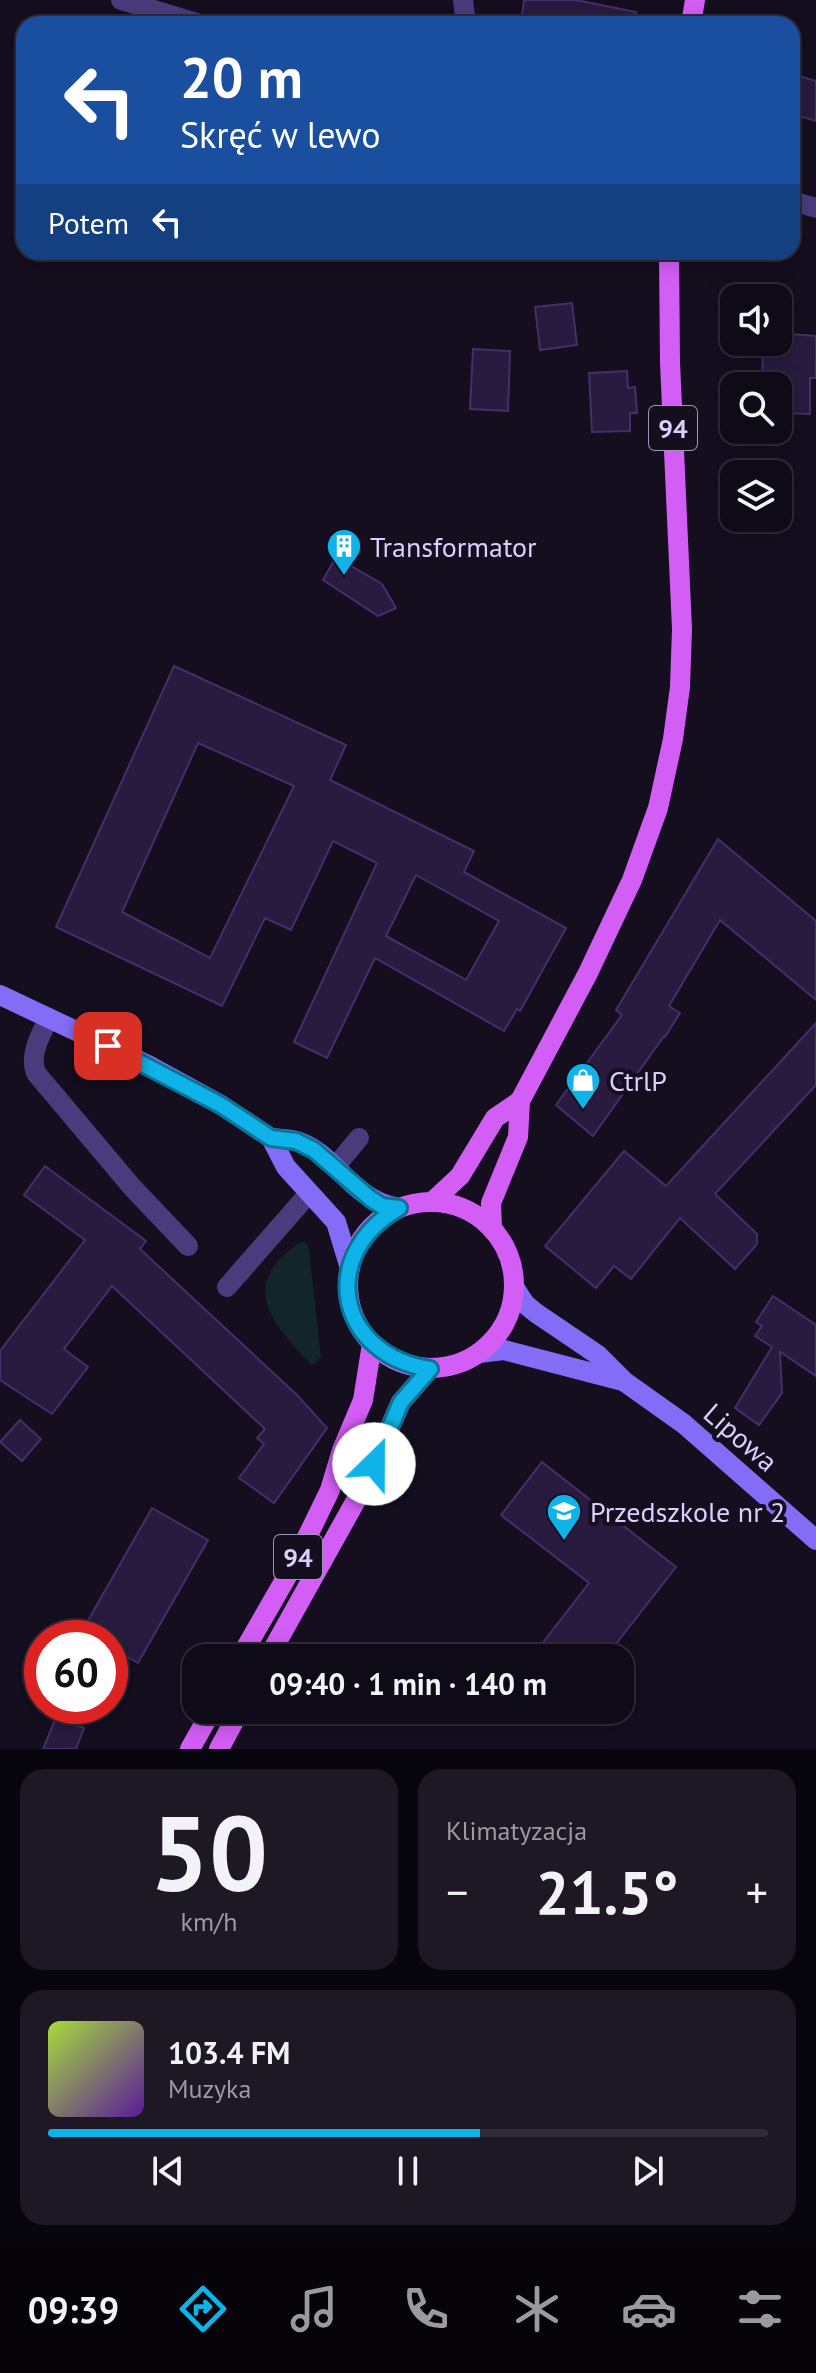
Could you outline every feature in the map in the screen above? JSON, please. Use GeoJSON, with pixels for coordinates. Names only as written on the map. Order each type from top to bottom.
{"type":"FeatureCollection","features":[{"type":"Feature","properties":{"kind":"main road","name":"94"},"geometry":{"type":"LineString","coordinates":[[492,1229],[491,1203],[518,1137],[520,1101],[588,973],[632,880],[658,808],[673,739],[680,687],[682,629],[670,362],[669,260]]}},
{"type":"Feature","properties":{"kind":"main road","name":"94"},"geometry":{"type":"LineString","coordinates":[[432,1202],[460,1176],[495,1118],[520,1101]]}},
{"type":"Feature","properties":{"kind":"main road"},"geometry":{"type":"LineString","coordinates":[[432,1202],[457,1206],[480,1218],[492,1229],[507,1252],[514,1287],[512,1306],[494,1340],[479,1353],[447,1367],[430,1369],[389,1357],[372,1344],[351,1309],[348,1295],[350,1268],[367,1232],[399,1208],[432,1202]]}},
{"type":"Feature","properties":{"kind":"main road","name":"94"},"geometry":{"type":"LineString","coordinates":[[248,1644],[294,1564],[330,1490],[342,1450],[363,1400],[372,1344]]}},
{"type":"Feature","properties":{"kind":"main road","name":"94"},"geometry":{"type":"LineString","coordinates":[[276,1644],[364,1486],[395,1412],[430,1369]]}},
{"type":"Feature","properties":{"kind":"main road"},"geometry":{"type":"LineString","coordinates":[[190,1749],[204,1724]]}},
{"type":"Feature","properties":{"kind":"main road"},"geometry":{"type":"LineString","coordinates":[[219,1749],[232,1724]]}},
{"type":"Feature","properties":{"kind":"street"},"geometry":{"type":"LineString","coordinates":[[121,0],[174,16]]}},
{"type":"Feature","properties":{"kind":"street"},"geometry":{"type":"LineString","coordinates":[[0,995],[148,1065],[221,1105],[271,1138],[296,1141],[314,1150],[371,1199],[382,1206],[399,1208]]}},
{"type":"Feature","properties":{"kind":"street"},"geometry":{"type":"LineString","coordinates":[[48,1020],[37,1042],[33,1065],[36,1073],[132,1187],[188,1246]]}},
{"type":"Feature","properties":{"kind":"street"},"geometry":{"type":"LineString","coordinates":[[271,1138],[286,1167],[336,1222],[350,1268]]}},
{"type":"Feature","properties":{"kind":"street"},"geometry":{"type":"LineString","coordinates":[[340,1161],[359,1138]]}},
{"type":"Feature","properties":{"kind":"street"},"geometry":{"type":"LineString","coordinates":[[227,1287],[304,1199]]}},
{"type":"Feature","properties":{"kind":"street","name":"Lipowa"},"geometry":{"type":"LineString","coordinates":[[514,1287],[525,1304],[598,1355],[625,1382],[693,1431],[816,1540]]}},
{"type":"Feature","properties":{"kind":"street","name":"Lipowa"},"geometry":{"type":"LineString","coordinates":[[479,1353],[504,1350],[625,1382]]}},
{"type":"Feature","properties":{"kind":"green space"},"geometry":{"type":"Polygon","coordinates":[[[301,1242],[307,1243],[309,1250],[321,1357],[314,1364],[297,1349],[274,1319],[265,1289],[270,1273],[281,1258],[301,1242]]]}},
{"type":"Feature","properties":{"kind":"building"},"geometry":{"type":"Polygon","coordinates":[[[524,0],[576,0],[636,12],[636,16],[522,16],[524,0]]]}},
{"type":"Feature","properties":{"kind":"building"},"geometry":{"type":"Polygon","coordinates":[[[800,76],[816,81],[816,121],[800,116],[800,76]]]}},
{"type":"Feature","properties":{"kind":"building"},"geometry":{"type":"Polygon","coordinates":[[[572,303],[577,345],[540,350],[535,307],[572,303]]]}},
{"type":"Feature","properties":{"kind":"building"},"geometry":{"type":"Polygon","coordinates":[[[792,334],[816,336],[816,378],[810,378],[810,414],[792,413],[792,372],[762,372],[763,356],[792,356],[792,334]]]}},
{"type":"Feature","properties":{"kind":"building"},"geometry":{"type":"Polygon","coordinates":[[[473,349],[510,351],[508,411],[470,409],[473,349]]]}},
{"type":"Feature","properties":{"kind":"building"},"geometry":{"type":"Polygon","coordinates":[[[627,371],[628,388],[635,387],[637,413],[630,413],[630,431],[592,432],[589,373],[627,371]]]}},
{"type":"Feature","properties":{"kind":"building"},"geometry":{"type":"Polygon","coordinates":[[[336,557],[382,584],[396,608],[378,616],[323,580],[336,557]]]}},
{"type":"Feature","properties":{"kind":"building"},"geometry":{"type":"Polygon","coordinates":[[[174,666],[346,745],[330,780],[474,851],[464,872],[566,928],[520,1011],[517,1009],[504,1031],[375,958],[327,1058],[294,1042],[377,863],[333,841],[291,930],[265,918],[222,1006],[56,927],[174,666]],[[198,743],[122,912],[210,958],[294,786],[198,743]],[[416,875],[386,936],[466,980],[499,921],[416,875]]]}},
{"type":"Feature","properties":{"kind":"building"},"geometry":{"type":"Polygon","coordinates":[[[718,839],[816,921],[816,1000],[720,920],[669,1006],[680,1013],[593,1136],[556,1105],[622,1015],[616,1010],[718,839]]]}},
{"type":"Feature","properties":{"kind":"building"},"geometry":{"type":"Polygon","coordinates":[[[816,1023],[816,1085],[715,1194],[757,1234],[757,1244],[735,1269],[680,1218],[631,1279],[614,1266],[596,1288],[545,1246],[624,1151],[666,1186],[816,1023]]]}},
{"type":"Feature","properties":{"kind":"building"},"geometry":{"type":"Polygon","coordinates":[[[45,1166],[146,1241],[140,1249],[297,1395],[327,1428],[274,1503],[239,1478],[264,1444],[257,1438],[265,1429],[112,1286],[64,1349],[88,1367],[52,1414],[0,1380],[0,1351],[85,1240],[24,1195],[45,1166]]]}},
{"type":"Feature","properties":{"kind":"building"},"geometry":{"type":"Polygon","coordinates":[[[773,1296],[816,1325],[816,1376],[780,1352],[782,1393],[759,1425],[735,1408],[772,1347],[755,1336],[762,1326],[756,1322],[773,1296]]]}},
{"type":"Feature","properties":{"kind":"building"},"geometry":{"type":"Polygon","coordinates":[[[20,1420],[41,1439],[22,1461],[0,1442],[20,1420]]]}},
{"type":"Feature","properties":{"kind":"building"},"geometry":{"type":"Polygon","coordinates":[[[542,1462],[676,1567],[616,1644],[542,1644],[589,1583],[501,1515],[542,1462]]]}},
{"type":"Feature","properties":{"kind":"building"},"geometry":{"type":"Polygon","coordinates":[[[152,1508],[208,1540],[138,1663],[128,1657],[128,1620],[88,1620],[152,1508]]]}},
{"type":"Feature","properties":{"kind":"building"},"geometry":{"type":"Polygon","coordinates":[[[53,1724],[74,1724],[84,1728],[76,1749],[43,1749],[53,1724]]]}},
{"type":"Feature","properties":{"kind":"place","name":"Transformator"},"geometry":{"type":"Point","coordinates":[344,577]}},
{"type":"Feature","properties":{"kind":"place","name":"CtrlP"},"geometry":{"type":"Point","coordinates":[583,1111]}},
{"type":"Feature","properties":{"kind":"place","name":"Przedszkole nr 2"},"geometry":{"type":"Point","coordinates":[564,1542]}},
{"type":"Feature","properties":{"kind":"route"},"geometry":{"type":"LineString","coordinates":[[108,1046],[221,1105],[271,1138],[296,1141],[314,1150],[371,1199],[382,1206],[399,1208],[367,1232],[357,1249],[350,1268],[348,1295],[356,1321],[372,1344],[389,1357],[430,1369],[395,1412],[374,1464]]}}]}
